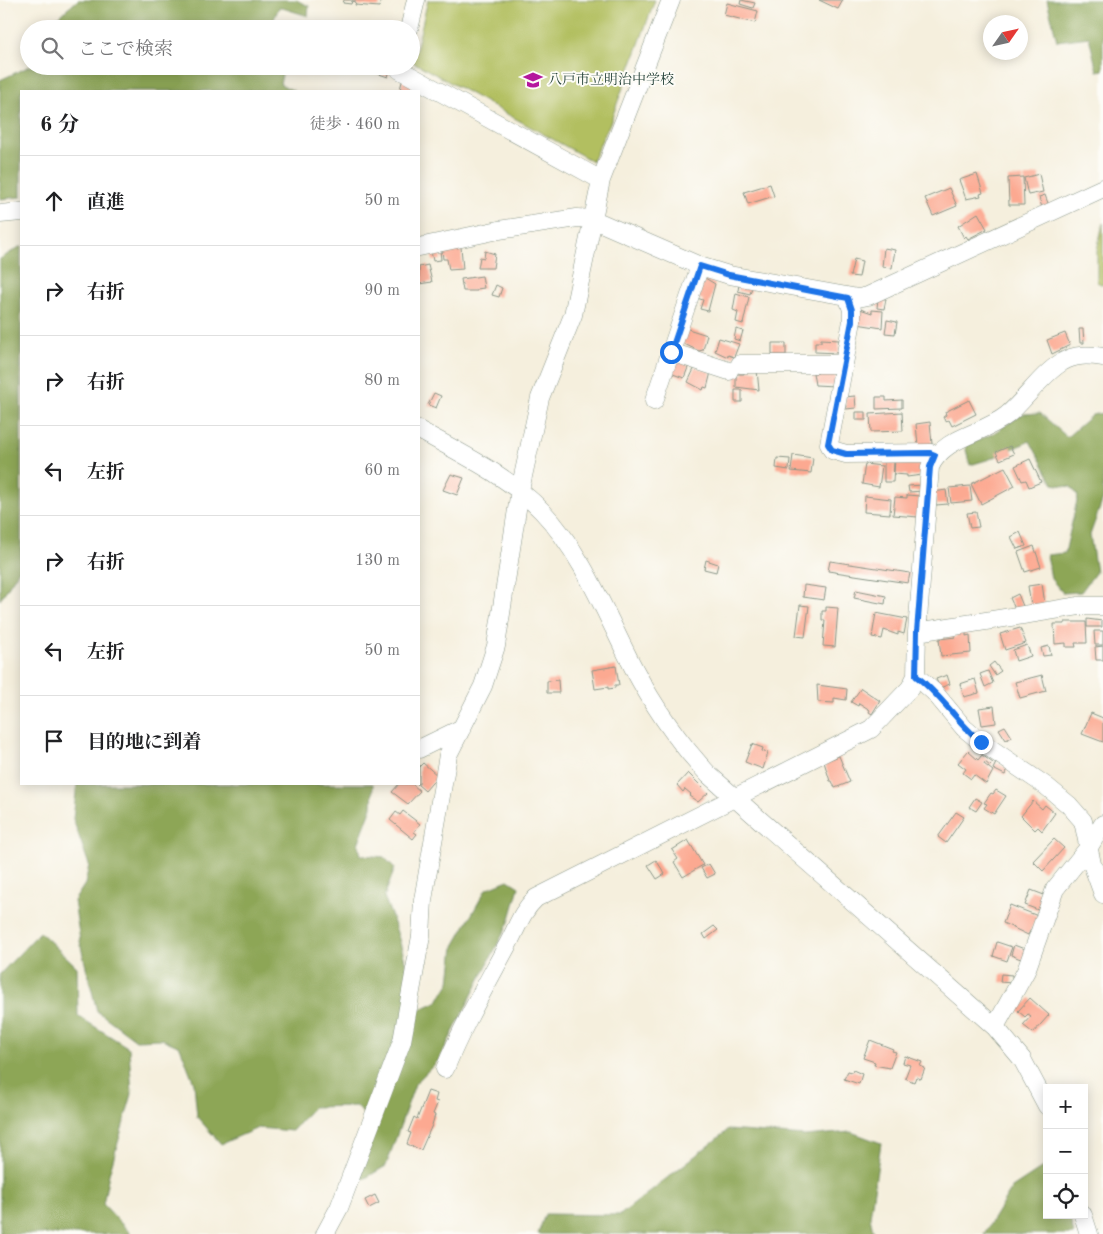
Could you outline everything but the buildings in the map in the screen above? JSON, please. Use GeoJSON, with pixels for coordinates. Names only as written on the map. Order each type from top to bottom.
{"type":"FeatureCollection","features":[{"type":"Feature","properties":{"kind":"street"},"geometry":{"type":"LineString","coordinates":[[411,20],[416,0]]}},
{"type":"Feature","properties":{"kind":"street"},"geometry":{"type":"LineString","coordinates":[[325,1234],[339,1208],[402,1041],[421,936],[423,900],[448,754],[483,686],[496,646],[520,490],[540,398],[573,315],[601,180],[671,0]]}},
{"type":"Feature","properties":{"kind":"street"},"geometry":{"type":"LineString","coordinates":[[409,75],[601,180]]}},
{"type":"Feature","properties":{"kind":"street"},"geometry":{"type":"LineString","coordinates":[[420,247],[499,230],[576,218],[592,219],[700,266],[729,275],[848,298],[868,296],[1103,188]]}},
{"type":"Feature","properties":{"kind":"street"},"geometry":{"type":"LineString","coordinates":[[0,214],[20,212]]}},
{"type":"Feature","properties":{"kind":"street"},"geometry":{"type":"LineString","coordinates":[[654,401],[700,266]]}},
{"type":"Feature","properties":{"kind":"street"},"geometry":{"type":"LineString","coordinates":[[848,298],[852,310],[852,321],[842,364],[828,444],[832,450],[846,454],[930,453],[935,455]]}},
{"type":"Feature","properties":{"kind":"street"},"geometry":{"type":"LineString","coordinates":[[671,352],[735,368],[842,364]]}},
{"type":"Feature","properties":{"kind":"street"},"geometry":{"type":"LineString","coordinates":[[444,1069],[525,908],[536,898],[871,729],[910,688],[916,676],[917,632],[930,467],[935,455],[951,444],[995,423],[1062,362],[1085,354],[1103,357]]}},
{"type":"Feature","properties":{"kind":"street"},"geometry":{"type":"LineString","coordinates":[[420,431],[461,452],[520,490],[543,511],[577,558],[633,667],[668,727],[696,762],[995,1027],[1022,1059],[1043,1098]]}},
{"type":"Feature","properties":{"kind":"street"},"geometry":{"type":"LineString","coordinates":[[917,632],[1079,606],[1103,606]]}},
{"type":"Feature","properties":{"kind":"street"},"geometry":{"type":"LineString","coordinates":[[916,676],[934,692],[964,728],[981,742],[1046,786],[1069,805],[1083,821],[1092,864],[1103,894]]}},
{"type":"Feature","properties":{"kind":"street"},"geometry":{"type":"LineString","coordinates":[[420,749],[462,728]]}},
{"type":"Feature","properties":{"kind":"street"},"geometry":{"type":"LineString","coordinates":[[995,1027],[1026,970],[1054,889],[1089,847],[1103,824]]}},
{"type":"Feature","properties":{"kind":"street"},"geometry":{"type":"LineString","coordinates":[[1084,1219],[1089,1234]]}},
{"type":"Feature","properties":{"kind":"green space"},"geometry":{"type":"Polygon","coordinates":[[[78,0],[296,0],[309,6],[308,16],[279,7],[274,20],[56,20],[78,0]]]}},
{"type":"Feature","properties":{"kind":"green space","name":"八戸市立明治中学校"},"geometry":{"type":"Polygon","coordinates":[[[428,0],[655,0],[610,123],[592,161],[420,66],[420,33],[428,0]]]}},
{"type":"Feature","properties":{"kind":"green space"},"geometry":{"type":"Polygon","coordinates":[[[1047,0],[1103,0],[1103,70],[1097,71],[1089,37],[1057,41],[1047,0]]]}},
{"type":"Feature","properties":{"kind":"green space"},"geometry":{"type":"Polygon","coordinates":[[[20,71],[20,75],[282,75],[280,84],[292,90],[20,90],[20,197],[0,199],[0,80],[20,71]]]}},
{"type":"Feature","properties":{"kind":"green space"},"geometry":{"type":"Polygon","coordinates":[[[1103,223],[1103,285],[1097,282],[1097,250],[1103,223]]]}},
{"type":"Feature","properties":{"kind":"green space"},"geometry":{"type":"Polygon","coordinates":[[[20,247],[20,569],[0,600],[0,259],[20,247]]]}},
{"type":"Feature","properties":{"kind":"green space"},"geometry":{"type":"Polygon","coordinates":[[[1040,413],[1067,437],[1092,415],[1103,413],[1103,499],[1090,535],[1096,572],[1081,592],[1063,593],[1051,579],[1047,555],[1065,553],[1078,496],[1071,487],[1053,484],[1030,441],[990,459],[970,465],[965,446],[992,434],[1023,414],[1040,413]]]}},
{"type":"Feature","properties":{"kind":"green space"},"geometry":{"type":"Polygon","coordinates":[[[77,785],[373,785],[372,807],[358,844],[361,855],[384,857],[395,868],[384,897],[399,939],[419,1010],[438,1001],[450,982],[454,946],[486,889],[508,880],[519,887],[509,922],[439,1060],[415,1084],[386,1166],[355,1184],[375,1129],[357,1106],[313,1107],[292,1131],[258,1128],[221,1144],[197,1117],[194,1083],[180,1047],[162,1039],[136,1040],[97,1011],[81,947],[74,901],[85,884],[89,865],[73,819],[77,785]]]}},
{"type":"Feature","properties":{"kind":"green space"},"geometry":{"type":"Polygon","coordinates":[[[40,932],[77,967],[78,1016],[129,1048],[132,1094],[109,1174],[103,1204],[131,1234],[0,1234],[0,974],[40,932]]]}},
{"type":"Feature","properties":{"kind":"green space"},"geometry":{"type":"Polygon","coordinates":[[[728,1130],[805,1136],[851,1132],[881,1143],[870,1217],[874,1234],[538,1234],[545,1214],[620,1215],[728,1130]]]}},
{"type":"Feature","properties":{"kind":"green space"},"geometry":{"type":"Polygon","coordinates":[[[1043,1168],[1043,1219],[1070,1219],[1074,1234],[984,1234],[1012,1188],[1043,1168]]]}},
{"type":"Feature","properties":{"kind":"place","name":"八戸市立明治中学校"},"geometry":{"type":"Point","coordinates":[533,80]}},
{"type":"Feature","properties":{"kind":"route"},"geometry":{"type":"LineString","coordinates":[[671,352],[700,266],[729,275],[848,298],[852,310],[852,321],[842,364],[828,444],[837,453],[846,454],[930,453],[935,455],[930,467],[917,632],[918,662],[916,676],[934,692],[964,728],[981,742]]}}]}
